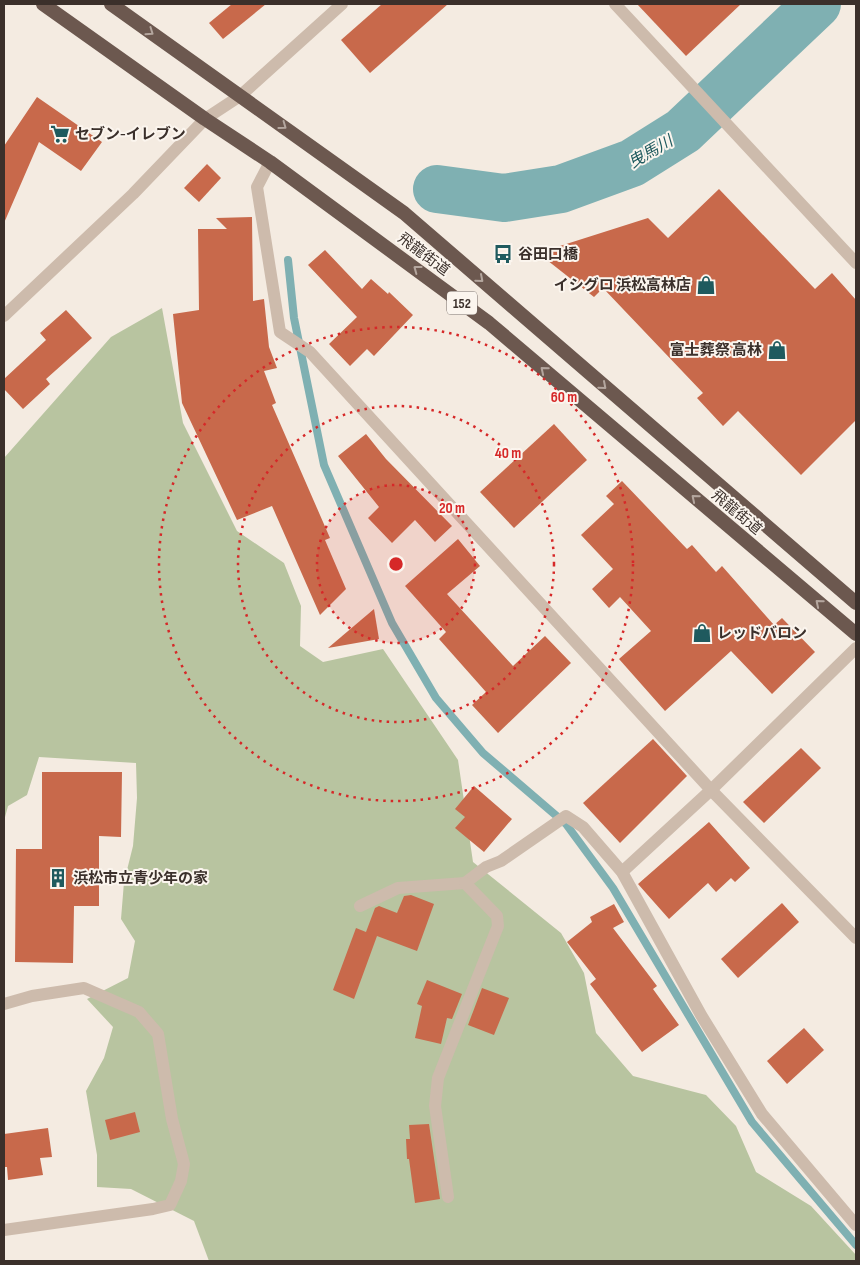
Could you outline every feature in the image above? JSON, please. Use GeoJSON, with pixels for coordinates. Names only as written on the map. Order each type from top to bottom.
{"type":"FeatureCollection","features":[{"type":"Feature","properties":{"kind":"highway","name":"飛龍街道"},"geometry":{"type":"LineString","coordinates":[[43,4],[205,119],[270,162],[489,323],[856,634]]}},
{"type":"Feature","properties":{"kind":"highway","name":"飛龍街道"},"geometry":{"type":"LineString","coordinates":[[111,4],[411,219],[856,603]]}},
{"type":"Feature","properties":{"kind":"street"},"geometry":{"type":"LineString","coordinates":[[4,316],[133,194],[205,119],[240,96],[342,4]]}},
{"type":"Feature","properties":{"kind":"street"},"geometry":{"type":"LineString","coordinates":[[615,4],[856,263]]}},
{"type":"Feature","properties":{"kind":"street"},"geometry":{"type":"LineString","coordinates":[[270,162],[258,187],[280,332],[310,352],[711,790],[856,938]]}},
{"type":"Feature","properties":{"kind":"street"},"geometry":{"type":"LineString","coordinates":[[622,872],[711,790],[856,648]]}},
{"type":"Feature","properties":{"kind":"street"},"geometry":{"type":"LineString","coordinates":[[360,906],[398,888],[465,883],[486,867],[501,861],[552,828],[566,816],[583,827],[622,872],[702,1014],[762,1114],[856,1224]]}},
{"type":"Feature","properties":{"kind":"street"},"geometry":{"type":"LineString","coordinates":[[448,1197],[435,1106],[438,1078],[498,926],[497,916],[465,883]]}},
{"type":"Feature","properties":{"kind":"street"},"geometry":{"type":"LineString","coordinates":[[4,1004],[32,996],[84,988],[139,1012],[158,1034],[172,1118],[184,1164],[181,1181],[170,1205],[154,1209],[4,1230]]}},
{"type":"Feature","properties":{"kind":"green space"},"geometry":{"type":"Polygon","coordinates":[[[162,308],[183,423],[237,531],[284,563],[301,606],[300,646],[323,662],[383,649],[458,760],[473,862],[561,933],[584,973],[596,1033],[633,1076],[706,1095],[736,1126],[756,1172],[811,1206],[856,1255],[856,1261],[209,1261],[194,1221],[131,1189],[97,1187],[97,1155],[86,1091],[104,1058],[113,1027],[87,999],[128,978],[135,941],[121,919],[124,882],[133,846],[137,798],[136,763],[39,757],[27,795],[8,806],[4,821],[4,458],[111,337],[162,308]]]}},
{"type":"Feature","properties":{"kind":"building"},"geometry":{"type":"Polygon","coordinates":[[[232,4],[266,4],[223,39],[209,23],[232,4]]]}},
{"type":"Feature","properties":{"kind":"building"},"geometry":{"type":"Polygon","coordinates":[[[382,4],[448,4],[370,73],[341,40],[382,4]]]}},
{"type":"Feature","properties":{"kind":"building"},"geometry":{"type":"Polygon","coordinates":[[[637,4],[741,4],[686,56],[637,4]]]}},
{"type":"Feature","properties":{"kind":"building","name":"セブン-イレブン"},"geometry":{"type":"Polygon","coordinates":[[[37,97],[102,142],[81,171],[39,142],[4,223],[4,146],[37,97]]]}},
{"type":"Feature","properties":{"kind":"building"},"geometry":{"type":"Polygon","coordinates":[[[207,164],[221,178],[199,202],[184,188],[207,164]]]}},
{"type":"Feature","properties":{"kind":"building"},"geometry":{"type":"Polygon","coordinates":[[[719,189],[815,289],[832,273],[856,300],[856,420],[801,475],[738,411],[723,426],[697,398],[703,393],[603,288],[594,297],[538,253],[648,218],[668,238],[719,189]]]}},
{"type":"Feature","properties":{"kind":"building"},"geometry":{"type":"Polygon","coordinates":[[[252,217],[253,301],[264,299],[269,347],[277,368],[264,371],[276,403],[272,405],[330,538],[325,540],[346,589],[320,615],[272,506],[237,520],[182,403],[173,314],[199,310],[198,229],[227,229],[216,218],[252,217]]]}},
{"type":"Feature","properties":{"kind":"building"},"geometry":{"type":"Polygon","coordinates":[[[325,250],[362,289],[371,279],[388,294],[389,292],[413,315],[374,356],[367,349],[350,366],[329,344],[357,317],[308,265],[325,250]]]}},
{"type":"Feature","properties":{"kind":"building"},"geometry":{"type":"Polygon","coordinates":[[[66,310],[92,338],[46,379],[50,384],[23,409],[4,389],[4,379],[46,340],[40,333],[66,310]]]}},
{"type":"Feature","properties":{"kind":"building"},"geometry":{"type":"Polygon","coordinates":[[[554,424],[587,460],[514,528],[480,492],[554,424]]]}},
{"type":"Feature","properties":{"kind":"building"},"geometry":{"type":"Polygon","coordinates":[[[366,434],[386,459],[452,526],[435,542],[415,520],[392,543],[368,518],[379,507],[338,456],[366,434]]]}},
{"type":"Feature","properties":{"kind":"building"},"geometry":{"type":"Polygon","coordinates":[[[622,481],[687,549],[692,545],[716,572],[722,566],[774,625],[782,618],[815,652],[772,694],[731,651],[665,711],[619,659],[651,631],[620,597],[609,608],[592,589],[613,569],[581,535],[614,504],[606,496],[622,481]]]}},
{"type":"Feature","properties":{"kind":"building"},"geometry":{"type":"Polygon","coordinates":[[[458,539],[480,566],[447,594],[513,666],[545,636],[571,663],[498,733],[472,705],[486,692],[439,639],[446,632],[405,586],[458,539]]]}},
{"type":"Feature","properties":{"kind":"building"},"geometry":{"type":"Polygon","coordinates":[[[374,609],[379,639],[328,648],[374,609]]]}},
{"type":"Feature","properties":{"kind":"building"},"geometry":{"type":"Polygon","coordinates":[[[653,739],[687,776],[620,843],[583,803],[653,739]]]}},
{"type":"Feature","properties":{"kind":"building"},"geometry":{"type":"Polygon","coordinates":[[[801,748],[821,768],[764,823],[743,802],[801,748]]]}},
{"type":"Feature","properties":{"kind":"building","name":"浜松市立青少年の家"},"geometry":{"type":"Polygon","coordinates":[[[42,772],[122,772],[121,837],[99,836],[99,906],[74,906],[73,963],[15,962],[16,849],[42,849],[42,772]]]}},
{"type":"Feature","properties":{"kind":"building"},"geometry":{"type":"Polygon","coordinates":[[[474,786],[512,819],[484,852],[455,828],[465,817],[455,809],[474,786]]]}},
{"type":"Feature","properties":{"kind":"building"},"geometry":{"type":"Polygon","coordinates":[[[709,822],[750,868],[735,882],[731,878],[716,892],[708,883],[669,919],[638,884],[709,822]]]}},
{"type":"Feature","properties":{"kind":"building"},"geometry":{"type":"Polygon","coordinates":[[[411,895],[434,904],[417,951],[377,936],[354,999],[333,990],[356,928],[366,932],[375,908],[379,906],[397,913],[404,896],[411,895]]]}},
{"type":"Feature","properties":{"kind":"building"},"geometry":{"type":"Polygon","coordinates":[[[782,903],[799,922],[738,978],[721,959],[782,903]]]}},
{"type":"Feature","properties":{"kind":"building"},"geometry":{"type":"Polygon","coordinates":[[[614,904],[624,922],[613,928],[657,986],[653,989],[679,1025],[642,1052],[590,984],[596,979],[567,942],[592,922],[590,917],[614,904]]]}},
{"type":"Feature","properties":{"kind":"building"},"geometry":{"type":"Polygon","coordinates":[[[427,980],[462,994],[452,1019],[447,1018],[441,1044],[415,1038],[422,1006],[417,1004],[427,980]]]}},
{"type":"Feature","properties":{"kind":"building"},"geometry":{"type":"Polygon","coordinates":[[[482,988],[509,998],[494,1035],[468,1025],[482,988]]]}},
{"type":"Feature","properties":{"kind":"building"},"geometry":{"type":"Polygon","coordinates":[[[804,1028],[824,1050],[787,1084],[767,1061],[804,1028]]]}},
{"type":"Feature","properties":{"kind":"building"},"geometry":{"type":"Polygon","coordinates":[[[135,1112],[140,1132],[110,1140],[105,1120],[135,1112]]]}},
{"type":"Feature","properties":{"kind":"building"},"geometry":{"type":"Polygon","coordinates":[[[429,1124],[440,1199],[415,1203],[409,1159],[407,1159],[406,1139],[410,1139],[409,1125],[429,1124]]]}},
{"type":"Feature","properties":{"kind":"building"},"geometry":{"type":"Polygon","coordinates":[[[48,1128],[52,1157],[40,1158],[43,1175],[8,1180],[7,1167],[4,1167],[4,1134],[48,1128]]]}},
{"type":"Feature","properties":{"kind":"waterway","name":"曳馬川"},"geometry":{"type":"LineString","coordinates":[[437,189],[504,198],[561,189],[632,163],[683,131],[817,4]]}},
{"type":"Feature","properties":{"kind":"waterway"},"geometry":{"type":"LineString","coordinates":[[288,260],[294,318],[324,465],[392,623],[436,698],[483,753],[566,824],[613,888],[752,1122],[856,1245]]}},
{"type":"Feature","properties":{"kind":"place","name":"セブン-イレブン"},"geometry":{"type":"Point","coordinates":[60,134]}},
{"type":"Feature","properties":{"kind":"place","name":"谷田口橋"},"geometry":{"type":"Point","coordinates":[503,254]}},
{"type":"Feature","properties":{"kind":"place","name":"イシグロ 浜松高林店"},"geometry":{"type":"Point","coordinates":[706,285]}},
{"type":"Feature","properties":{"kind":"place","name":"富士葬祭 高林"},"geometry":{"type":"Point","coordinates":[777,350]}},
{"type":"Feature","properties":{"kind":"place","name":"レッドバロン"},"geometry":{"type":"Point","coordinates":[702,633]}},
{"type":"Feature","properties":{"kind":"place","name":"浜松市立青少年の家"},"geometry":{"type":"Point","coordinates":[58,878]}}]}
